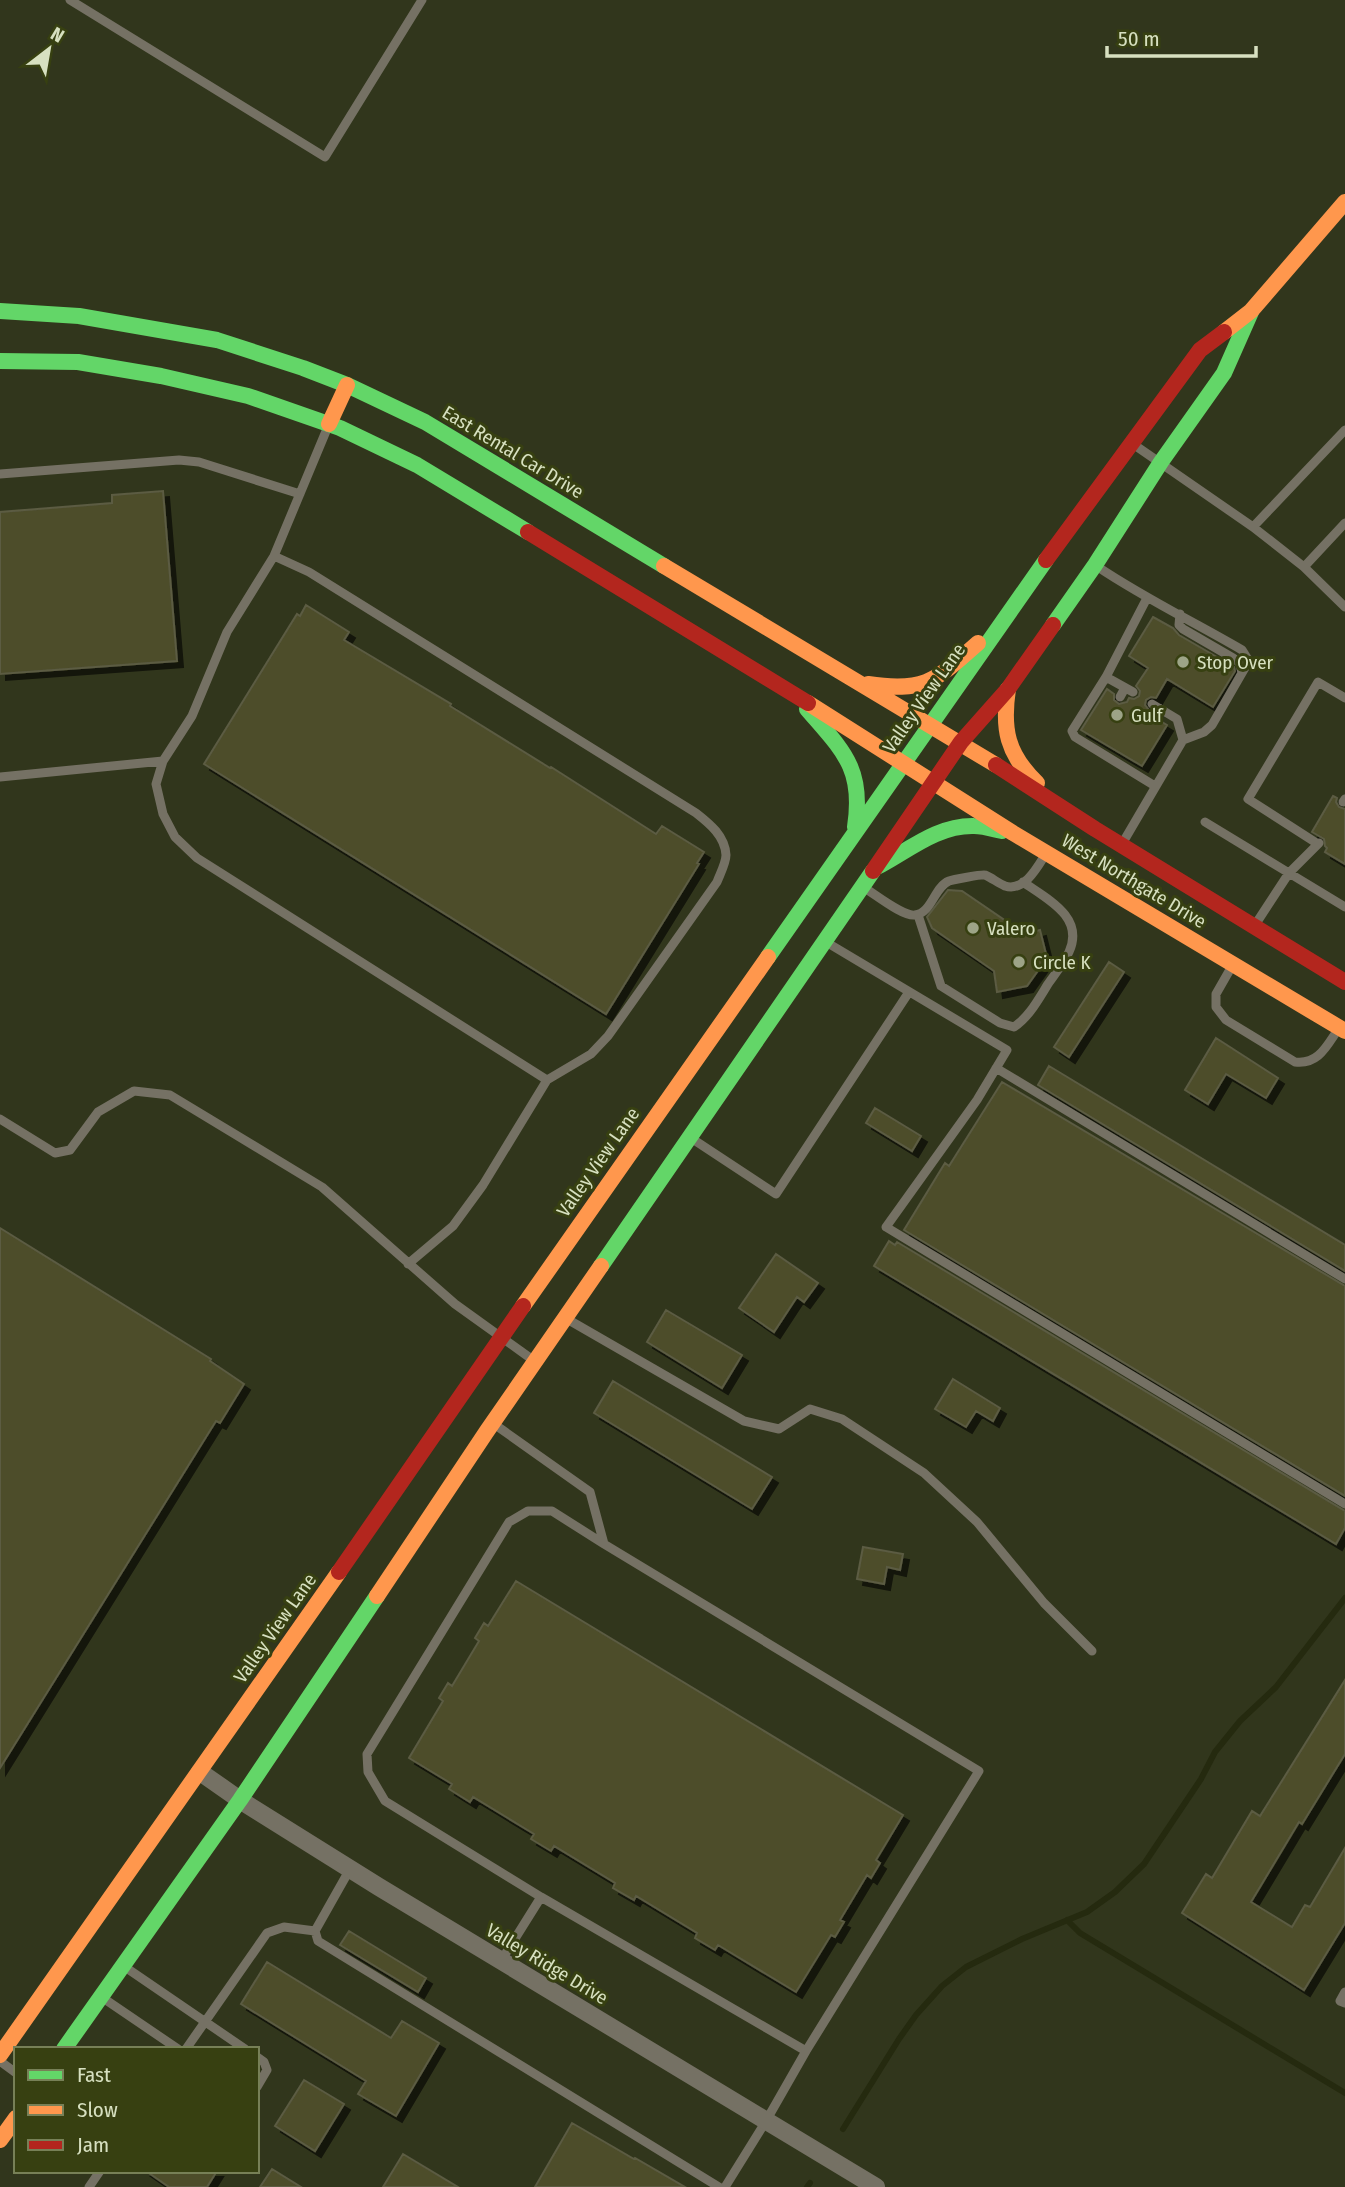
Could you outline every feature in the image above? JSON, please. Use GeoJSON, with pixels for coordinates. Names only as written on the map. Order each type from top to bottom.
{"type":"FeatureCollection","features":[{"type":"Feature","properties":{"kind":"main road","name":"Valley View Lane"},"geometry":{"type":"LineString","coordinates":[[0,2055],[902,764],[1132,443],[1200,350],[1251,311],[1345,202]]}},
{"type":"Feature","properties":{"kind":"main road","name":"East Rental Car Drive"},"geometry":{"type":"LineString","coordinates":[[0,311],[79,317],[217,340],[347,385],[425,422],[961,742]]}},
{"type":"Feature","properties":{"kind":"main road","name":"Valley View Lane"},"geometry":{"type":"LineString","coordinates":[[65,2047],[240,1800],[492,1423],[961,742],[1008,689],[1095,565],[1161,462],[1224,373],[1251,311]]}},
{"type":"Feature","properties":{"kind":"main road"},"geometry":{"type":"LineString","coordinates":[[0,361],[78,362],[161,376],[247,396],[329,424],[417,465],[796,695],[902,764]]}},
{"type":"Feature","properties":{"kind":"main road"},"geometry":{"type":"LineString","coordinates":[[329,424],[347,385]]}},
{"type":"Feature","properties":{"kind":"main road"},"geometry":{"type":"LineString","coordinates":[[861,683],[885,687],[912,687],[929,681],[1005,619]]}},
{"type":"Feature","properties":{"kind":"main road"},"geometry":{"type":"LineString","coordinates":[[1008,689],[1004,714],[1006,734],[1013,753],[1027,774],[1095,830]]}},
{"type":"Feature","properties":{"kind":"main road"},"geometry":{"type":"LineString","coordinates":[[796,695],[852,766],[859,794],[853,836]]}},
{"type":"Feature","properties":{"kind":"main road","name":"West Northgate Drive"},"geometry":{"type":"LineString","coordinates":[[961,742],[1095,830],[1345,982]]}},
{"type":"Feature","properties":{"kind":"main road","name":"West Northgate Drive"},"geometry":{"type":"LineString","coordinates":[[902,764],[1342,1029]]}},
{"type":"Feature","properties":{"kind":"main road"},"geometry":{"type":"LineString","coordinates":[[874,869],[925,838],[951,829],[974,826],[1013,832]]}},
{"type":"Feature","properties":{"kind":"main road"},"geometry":{"type":"LineString","coordinates":[[0,2140],[14,2121]]}},
{"type":"Feature","properties":{"kind":"street","name":"Valley Ridge Drive"},"geometry":{"type":"LineString","coordinates":[[200,1772],[350,1869],[876,2187]]}},
{"type":"Feature","properties":{"kind":"lane"},"geometry":{"type":"LineString","coordinates":[[70,0],[325,157],[422,0]]}},
{"type":"Feature","properties":{"kind":"lane"},"geometry":{"type":"LineString","coordinates":[[329,424],[274,556],[227,632],[192,716],[163,761],[156,784],[163,814],[175,837],[197,858],[547,1080]]}},
{"type":"Feature","properties":{"kind":"lane"},"geometry":{"type":"LineString","coordinates":[[1253,527],[1345,430]]}},
{"type":"Feature","properties":{"kind":"lane"},"geometry":{"type":"LineString","coordinates":[[1132,443],[1253,527],[1304,567],[1345,607]]}},
{"type":"Feature","properties":{"kind":"lane"},"geometry":{"type":"LineString","coordinates":[[0,474],[179,460],[199,462],[300,494]]}},
{"type":"Feature","properties":{"kind":"lane"},"geometry":{"type":"LineString","coordinates":[[1304,567],[1345,523]]}},
{"type":"Feature","properties":{"kind":"lane"},"geometry":{"type":"LineString","coordinates":[[274,556],[309,572],[696,813],[710,823],[721,838],[726,856],[717,883],[608,1037],[591,1054],[547,1080],[483,1185],[453,1226],[408,1264]]}},
{"type":"Feature","properties":{"kind":"lane"},"geometry":{"type":"LineString","coordinates":[[1095,565],[1147,598],[1242,650],[1247,658],[1246,666],[1212,724],[1204,732],[1182,740],[1121,846]]}},
{"type":"Feature","properties":{"kind":"lane"},"geometry":{"type":"LineString","coordinates":[[1147,598],[1106,677],[1072,731],[1075,737],[1091,748],[1155,786]]}},
{"type":"Feature","properties":{"kind":"lane"},"geometry":{"type":"LineString","coordinates":[[1106,677],[1129,690],[1120,698]]}},
{"type":"Feature","properties":{"kind":"lane"},"geometry":{"type":"LineString","coordinates":[[1254,927],[1289,873],[1318,844],[1248,799],[1318,682],[1345,698]]}},
{"type":"Feature","properties":{"kind":"lane"},"geometry":{"type":"LineString","coordinates":[[1155,710],[1177,719],[1182,740]]}},
{"type":"Feature","properties":{"kind":"lane"},"geometry":{"type":"LineString","coordinates":[[1091,748],[1096,739]]}},
{"type":"Feature","properties":{"kind":"lane"},"geometry":{"type":"LineString","coordinates":[[1123,767],[1128,758]]}},
{"type":"Feature","properties":{"kind":"lane"},"geometry":{"type":"LineString","coordinates":[[0,777],[163,761]]}},
{"type":"Feature","properties":{"kind":"lane"},"geometry":{"type":"LineString","coordinates":[[1205,822],[1345,907]]}},
{"type":"Feature","properties":{"kind":"lane"},"geometry":{"type":"LineString","coordinates":[[862,887],[908,915],[918,915],[950,880],[978,874],[1012,887],[1035,872],[1046,853]]}},
{"type":"Feature","properties":{"kind":"lane"},"geometry":{"type":"LineString","coordinates":[[918,915],[941,986],[1000,1023],[1014,1027],[1026,1018],[1068,954],[1073,940],[1070,922],[1062,910],[1023,882]]}},
{"type":"Feature","properties":{"kind":"lane"},"geometry":{"type":"LineString","coordinates":[[824,941],[1007,1050],[977,1100],[886,1227],[1345,1504]]}},
{"type":"Feature","properties":{"kind":"lane"},"geometry":{"type":"LineString","coordinates":[[1233,964],[1216,993],[1216,1007],[1226,1020],[1295,1062],[1306,1063],[1318,1058],[1342,1029]]}},
{"type":"Feature","properties":{"kind":"lane"},"geometry":{"type":"LineString","coordinates":[[690,1137],[776,1194],[909,992]]}},
{"type":"Feature","properties":{"kind":"lane"},"geometry":{"type":"LineString","coordinates":[[996,1068],[1345,1279]]}},
{"type":"Feature","properties":{"kind":"lane"},"geometry":{"type":"LineString","coordinates":[[0,1119],[55,1153],[69,1150],[98,1112],[134,1091],[170,1095],[322,1187],[455,1304],[536,1362]]}},
{"type":"Feature","properties":{"kind":"lane"},"geometry":{"type":"LineString","coordinates":[[566,1318],[744,1421],[779,1429],[810,1409],[842,1419],[924,1473],[977,1522],[1044,1603],[1092,1651]]}},
{"type":"Feature","properties":{"kind":"lane"},"geometry":{"type":"LineString","coordinates":[[492,1423],[590,1492],[604,1544]]}},
{"type":"Feature","properties":{"kind":"lane"},"geometry":{"type":"LineString","coordinates":[[725,2187],[979,1771],[552,1511],[528,1511],[509,1522],[367,1754],[368,1772],[385,1801],[806,2051]]}},
{"type":"Feature","properties":{"kind":"lane"},"geometry":{"type":"LineString","coordinates":[[350,1869],[315,1931],[318,1941],[719,2187]]}},
{"type":"Feature","properties":{"kind":"lane"},"geometry":{"type":"LineString","coordinates":[[501,1961],[541,1896]]}},
{"type":"Feature","properties":{"kind":"lane"},"geometry":{"type":"LineString","coordinates":[[187,2047],[267,1933],[284,1927],[315,1931]]}},
{"type":"Feature","properties":{"kind":"lane"},"geometry":{"type":"LineString","coordinates":[[123,1966],[242,2047]]}},
{"type":"Feature","properties":{"kind":"lane"},"geometry":{"type":"LineString","coordinates":[[1345,1992],[1340,2001],[1345,2003]]}},
{"type":"Feature","properties":{"kind":"lane"},"geometry":{"type":"LineString","coordinates":[[101,1997],[175,2047]]}},
{"type":"Feature","properties":{"kind":"lane"},"geometry":{"type":"LineString","coordinates":[[259,2058],[267,2070],[259,2084]]}},
{"type":"Feature","properties":{"kind":"building"},"geometry":{"type":"Polygon","coordinates":[[[163,491],[177,661],[0,674],[0,512],[112,503],[112,495],[163,491]]]}},
{"type":"Feature","properties":{"kind":"building"},"geometry":{"type":"Polygon","coordinates":[[[306,605],[349,632],[344,640],[451,704],[450,706],[656,834],[662,826],[704,852],[606,1014],[204,764],[297,614],[300,616],[306,605]]]}},
{"type":"Feature","properties":{"kind":"building"},"geometry":{"type":"Polygon","coordinates":[[[1153,617],[1234,667],[1235,671],[1213,707],[1167,679],[1156,698],[1146,700],[1148,721],[1155,724],[1160,721],[1167,725],[1142,766],[1081,730],[1107,689],[1114,694],[1114,700],[1119,704],[1139,696],[1140,691],[1136,686],[1148,668],[1129,656],[1153,617]]]}},
{"type":"Feature","properties":{"kind":"building"},"geometry":{"type":"Polygon","coordinates":[[[1333,796],[1337,798],[1339,807],[1345,809],[1345,864],[1325,852],[1327,848],[1324,839],[1312,832],[1333,796]]]}},
{"type":"Feature","properties":{"kind":"building"},"geometry":{"type":"Polygon","coordinates":[[[948,890],[962,891],[1025,934],[1040,930],[1047,958],[1027,986],[997,992],[994,971],[932,928],[927,917],[948,890]]]}},
{"type":"Feature","properties":{"kind":"building"},"geometry":{"type":"Polygon","coordinates":[[[1109,962],[1124,972],[1069,1057],[1054,1047],[1109,962]]]}},
{"type":"Feature","properties":{"kind":"building"},"geometry":{"type":"Polygon","coordinates":[[[1216,1038],[1278,1078],[1266,1098],[1226,1074],[1208,1104],[1185,1090],[1216,1038]]]}},
{"type":"Feature","properties":{"kind":"building"},"geometry":{"type":"Polygon","coordinates":[[[1049,1066],[1345,1245],[1345,1271],[1038,1085],[1049,1066]]]}},
{"type":"Feature","properties":{"kind":"building"},"geometry":{"type":"Polygon","coordinates":[[[1002,1082],[1345,1286],[1345,1496],[904,1230],[945,1163],[949,1166],[1002,1082]]]}},
{"type":"Feature","properties":{"kind":"building"},"geometry":{"type":"Polygon","coordinates":[[[875,1108],[921,1136],[912,1151],[866,1123],[875,1108]]]}},
{"type":"Feature","properties":{"kind":"building"},"geometry":{"type":"Polygon","coordinates":[[[0,1228],[211,1359],[210,1361],[244,1384],[220,1423],[216,1421],[0,1768],[0,1228]]]}},
{"type":"Feature","properties":{"kind":"building"},"geometry":{"type":"Polygon","coordinates":[[[889,1241],[895,1245],[897,1242],[1345,1511],[1345,1528],[1336,1544],[874,1266],[889,1241]]]}},
{"type":"Feature","properties":{"kind":"building"},"geometry":{"type":"Polygon","coordinates":[[[776,1254],[818,1283],[804,1302],[797,1297],[774,1332],[739,1308],[776,1254]]]}},
{"type":"Feature","properties":{"kind":"building"},"geometry":{"type":"Polygon","coordinates":[[[666,1310],[742,1355],[722,1388],[647,1342],[666,1310]]]}},
{"type":"Feature","properties":{"kind":"building"},"geometry":{"type":"Polygon","coordinates":[[[953,1379],[1000,1408],[993,1421],[976,1411],[966,1427],[935,1409],[953,1379]]]}},
{"type":"Feature","properties":{"kind":"building"},"geometry":{"type":"Polygon","coordinates":[[[613,1381],[772,1477],[752,1509],[594,1413],[613,1381]]]}},
{"type":"Feature","properties":{"kind":"building"},"geometry":{"type":"Polygon","coordinates":[[[863,1547],[903,1554],[900,1570],[887,1567],[884,1584],[857,1579],[863,1547]]]}},
{"type":"Feature","properties":{"kind":"building"},"geometry":{"type":"Polygon","coordinates":[[[516,1581],[903,1815],[876,1860],[880,1863],[871,1878],[867,1875],[840,1920],[844,1922],[835,1937],[831,1935],[796,1992],[718,1945],[715,1950],[695,1938],[697,1933],[636,1896],[634,1900],[613,1888],[615,1883],[554,1846],[551,1851],[531,1839],[534,1834],[473,1797],[470,1802],[449,1789],[452,1784],[409,1758],[443,1701],[439,1698],[448,1683],[452,1686],[479,1641],[475,1638],[484,1623],[488,1626],[516,1581]]]}},
{"type":"Feature","properties":{"kind":"building"},"geometry":{"type":"Polygon","coordinates":[[[1345,1680],[1345,1754],[1302,1824],[1299,1822],[1251,1902],[1292,1927],[1305,1905],[1310,1907],[1345,1848],[1345,1923],[1304,1990],[1182,1913],[1206,1874],[1212,1878],[1252,1811],[1260,1816],[1345,1680]]]}},
{"type":"Feature","properties":{"kind":"building"},"geometry":{"type":"Polygon","coordinates":[[[349,1931],[426,1978],[418,1992],[340,1945],[349,1931]]]}},
{"type":"Feature","properties":{"kind":"building"},"geometry":{"type":"Polygon","coordinates":[[[267,1962],[391,2038],[402,2021],[439,2043],[396,2116],[358,2094],[366,2081],[241,2004],[267,1962]]]}},
{"type":"Feature","properties":{"kind":"building"},"geometry":{"type":"Polygon","coordinates":[[[304,2080],[344,2104],[315,2151],[275,2126],[304,2080]]]}},
{"type":"Feature","properties":{"kind":"building"},"geometry":{"type":"Polygon","coordinates":[[[572,2123],[634,2159],[685,2187],[535,2187],[572,2123]]]}},
{"type":"Feature","properties":{"kind":"building"},"geometry":{"type":"Polygon","coordinates":[[[403,2154],[458,2187],[383,2187],[403,2154]]]}},
{"type":"Feature","properties":{"kind":"building"},"geometry":{"type":"Polygon","coordinates":[[[272,2169],[301,2187],[260,2187],[272,2169]]]}},
{"type":"Feature","properties":{"kind":"building"},"geometry":{"type":"Polygon","coordinates":[[[149,2173],[216,2173],[207,2187],[169,2187],[149,2173]]]}},
{"type":"Feature","properties":{"kind":"waterway"},"geometry":{"type":"LineString","coordinates":[[843,2129],[899,2039],[942,1986],[966,1967],[1022,1939],[1087,1912],[1115,1892],[1144,1864],[1201,1779],[1215,1752],[1240,1721],[1276,1687],[1345,1598]]}},
{"type":"Feature","properties":{"kind":"waterway"},"geometry":{"type":"LineString","coordinates":[[1067,1920],[1080,1933],[1345,2093]]}},
{"type":"Feature","properties":{"kind":"waterway"},"geometry":{"type":"LineString","coordinates":[[807,2187],[810,2183]]}},
{"type":"Feature","properties":{"kind":"traffic: fast"},"geometry":{"type":"LineString","coordinates":[[0,311],[79,316],[217,340],[303,368],[347,385],[425,422],[664,566]]}},
{"type":"Feature","properties":{"kind":"traffic: fast"},"geometry":{"type":"LineString","coordinates":[[1053,625],[1161,462],[1224,373],[1251,312]]}},
{"type":"Feature","properties":{"kind":"traffic: fast"},"geometry":{"type":"LineString","coordinates":[[0,361],[78,362],[161,376],[248,396],[340,428],[417,465],[528,532]]}},
{"type":"Feature","properties":{"kind":"traffic: fast"},"geometry":{"type":"LineString","coordinates":[[768,957],[1046,560]]}},
{"type":"Feature","properties":{"kind":"traffic: fast"},"geometry":{"type":"LineString","coordinates":[[807,709],[848,762],[856,790],[855,827]]}},
{"type":"Feature","properties":{"kind":"traffic: fast"},"geometry":{"type":"LineString","coordinates":[[877,867],[923,840],[948,830],[974,826],[1002,831]]}},
{"type":"Feature","properties":{"kind":"traffic: fast"},"geometry":{"type":"LineString","coordinates":[[601,1266],[873,871]]}},
{"type":"Feature","properties":{"kind":"traffic: fast"},"geometry":{"type":"LineString","coordinates":[[65,2047],[240,1800],[377,1596]]}},
{"type":"Feature","properties":{"kind":"traffic: slow"},"geometry":{"type":"LineString","coordinates":[[1224,332],[1251,311],[1345,202]]}},
{"type":"Feature","properties":{"kind":"traffic: slow"},"geometry":{"type":"LineString","coordinates":[[329,424],[347,385]]}},
{"type":"Feature","properties":{"kind":"traffic: slow"},"geometry":{"type":"LineString","coordinates":[[664,566],[996,765]]}},
{"type":"Feature","properties":{"kind":"traffic: slow"},"geometry":{"type":"LineString","coordinates":[[868,684],[904,687],[929,681],[978,643]]}},
{"type":"Feature","properties":{"kind":"traffic: slow"},"geometry":{"type":"LineString","coordinates":[[1008,689],[1006,716],[1009,740],[1019,762],[1037,783]]}},
{"type":"Feature","properties":{"kind":"traffic: slow"},"geometry":{"type":"LineString","coordinates":[[808,703],[1013,833],[1345,1031]]}},
{"type":"Feature","properties":{"kind":"traffic: slow"},"geometry":{"type":"LineString","coordinates":[[523,1306],[768,957]]}},
{"type":"Feature","properties":{"kind":"traffic: slow"},"geometry":{"type":"LineString","coordinates":[[377,1596],[601,1266]]}},
{"type":"Feature","properties":{"kind":"traffic: slow"},"geometry":{"type":"LineString","coordinates":[[0,2055],[339,1572]]}},
{"type":"Feature","properties":{"kind":"traffic: slow"},"geometry":{"type":"LineString","coordinates":[[0,2140],[14,2121]]}},
{"type":"Feature","properties":{"kind":"traffic: jam"},"geometry":{"type":"LineString","coordinates":[[1046,560],[1200,350],[1224,332]]}},
{"type":"Feature","properties":{"kind":"traffic: jam"},"geometry":{"type":"LineString","coordinates":[[528,532],[808,703]]}},
{"type":"Feature","properties":{"kind":"traffic: jam"},"geometry":{"type":"LineString","coordinates":[[873,871],[961,742],[1008,689],[1053,625]]}},
{"type":"Feature","properties":{"kind":"traffic: jam"},"geometry":{"type":"LineString","coordinates":[[996,765],[1345,982]]}},
{"type":"Feature","properties":{"kind":"traffic: jam"},"geometry":{"type":"LineString","coordinates":[[339,1572],[523,1306]]}},
{"type":"Feature","properties":{"kind":"place","name":"Stop Over"},"geometry":{"type":"Point","coordinates":[1183,662]}},
{"type":"Feature","properties":{"kind":"place","name":"Gulf"},"geometry":{"type":"Point","coordinates":[1117,715]}},
{"type":"Feature","properties":{"kind":"place","name":"Valero"},"geometry":{"type":"Point","coordinates":[973,928]}},
{"type":"Feature","properties":{"kind":"place","name":"Circle K"},"geometry":{"type":"Point","coordinates":[1019,962]}}]}
